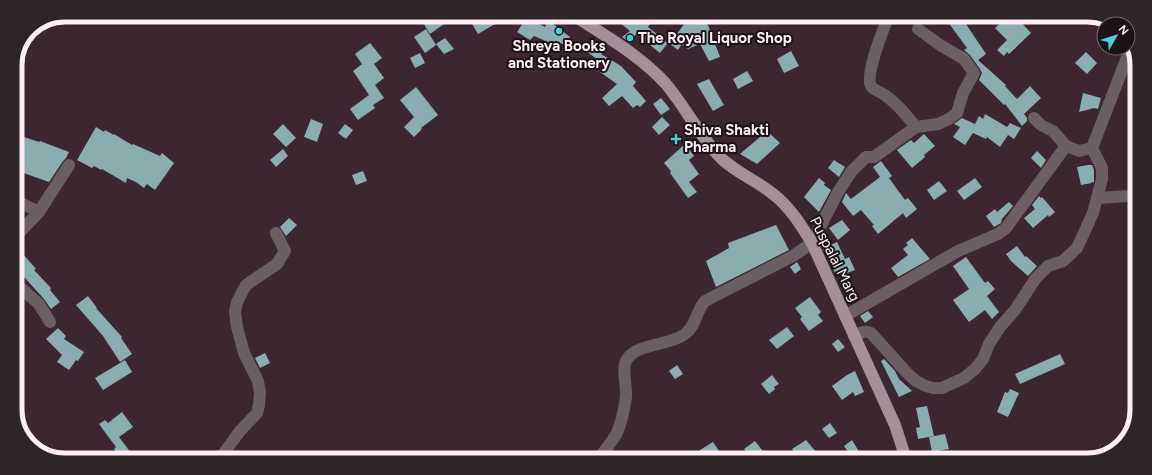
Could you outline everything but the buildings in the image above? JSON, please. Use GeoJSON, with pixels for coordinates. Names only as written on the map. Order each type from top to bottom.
{"type":"FeatureCollection","features":[{"type":"Feature","properties":{"kind":"main road","name":"Puspalal Marg"},"geometry":{"type":"LineString","coordinates":[[584,22],[604,34],[655,72],[678,99],[724,161],[772,194],[785,205],[801,224],[812,243],[896,425],[904,453]]}},
{"type":"Feature","properties":{"kind":"street"},"geometry":{"type":"LineString","coordinates":[[887,22],[870,72],[870,82],[872,88],[886,95],[901,109],[916,127]]}},
{"type":"Feature","properties":{"kind":"street"},"geometry":{"type":"LineString","coordinates":[[604,453],[614,438],[620,424],[626,398],[624,366],[628,358],[636,351],[669,342],[682,336],[690,330],[698,311],[705,301],[792,256],[812,243],[838,192],[852,172],[866,157],[874,157],[916,127],[938,124],[949,120],[956,112],[965,88],[974,73],[964,59],[940,45],[918,29]]}},
{"type":"Feature","properties":{"kind":"street"},"geometry":{"type":"LineString","coordinates":[[854,336],[867,331],[872,333],[908,374],[916,381],[933,388],[942,388],[964,378],[975,369],[983,359],[989,344],[1000,327],[1015,310],[1036,278],[1048,266],[1063,261],[1077,248],[1093,213],[1102,179],[1102,168],[1092,148],[1128,56]]}},
{"type":"Feature","properties":{"kind":"street"},"geometry":{"type":"LineString","coordinates":[[1034,118],[1041,125],[1053,131],[1066,146],[1079,151],[1092,148]]}},
{"type":"Feature","properties":{"kind":"street"},"geometry":{"type":"LineString","coordinates":[[845,316],[958,251],[998,234],[1006,228],[1066,146]]}},
{"type":"Feature","properties":{"kind":"street"},"geometry":{"type":"LineString","coordinates":[[22,230],[39,212],[69,165]]}},
{"type":"Feature","properties":{"kind":"street"},"geometry":{"type":"LineString","coordinates":[[1097,198],[1130,195]]}},
{"type":"Feature","properties":{"kind":"street"},"geometry":{"type":"LineString","coordinates":[[22,204],[39,212]]}},
{"type":"Feature","properties":{"kind":"street"},"geometry":{"type":"LineString","coordinates":[[224,453],[240,431],[257,413],[259,405],[260,393],[258,381],[244,353],[237,327],[235,312],[239,298],[246,285],[277,264],[282,258],[285,251],[276,233]]}},
{"type":"Feature","properties":{"kind":"street"},"geometry":{"type":"LineString","coordinates":[[22,289],[38,304],[50,322]]}},
{"type":"Feature","properties":{"kind":"place","name":"Shreya Books and Stationery"},"geometry":{"type":"Point","coordinates":[559,31]}},
{"type":"Feature","properties":{"kind":"place","name":"The Royal Liquor Shop"},"geometry":{"type":"Point","coordinates":[630,38]}},
{"type":"Feature","properties":{"kind":"place","name":"Shiva Shakti Pharma"},"geometry":{"type":"Point","coordinates":[676,139]}}]}
